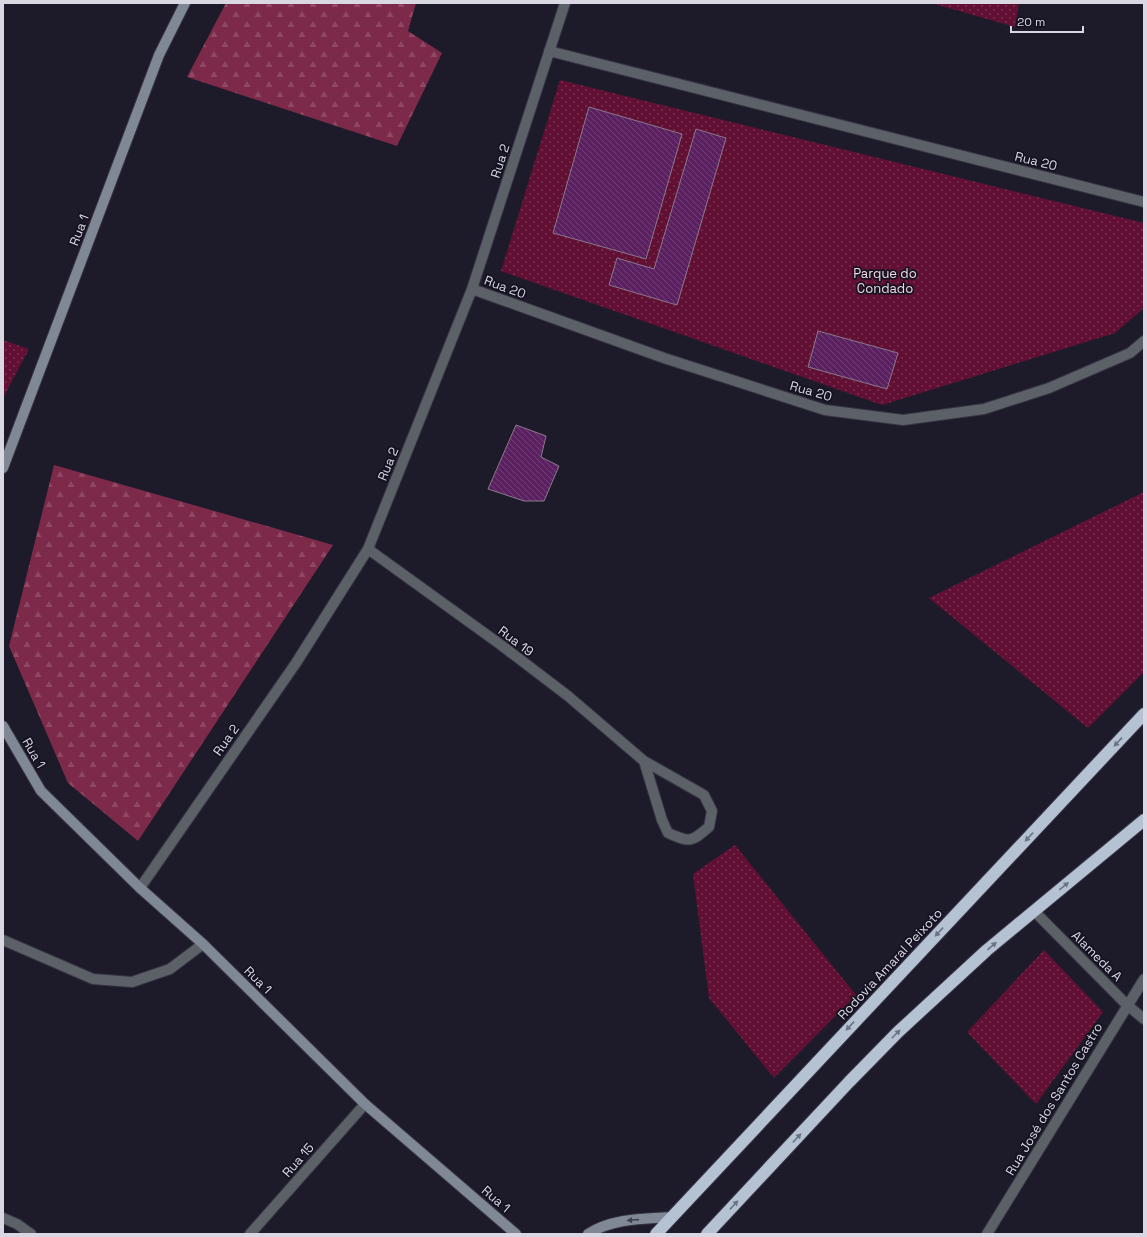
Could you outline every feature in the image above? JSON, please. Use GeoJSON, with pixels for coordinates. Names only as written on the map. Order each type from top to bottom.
{"type":"FeatureCollection","features":[{"type":"Feature","properties":{"kind":"highway","name":"Rodovia Amaral Peixoto"},"geometry":{"type":"LineString","coordinates":[[656,1234],[1144,714]]}},
{"type":"Feature","properties":{"kind":"highway"},"geometry":{"type":"LineString","coordinates":[[708,1234],[849,1082],[898,1032],[952,981],[1144,820]]}},
{"type":"Feature","properties":{"kind":"street","name":"Rua 1"},"geometry":{"type":"LineString","coordinates":[[3,468],[156,63],[185,3]]}},
{"type":"Feature","properties":{"kind":"street","name":"Rua 2"},"geometry":{"type":"LineString","coordinates":[[140,888],[296,663],[368,549],[472,288],[565,3]]}},
{"type":"Feature","properties":{"kind":"street","name":"Rua 20"},"geometry":{"type":"LineString","coordinates":[[549,51],[1144,202]]}},
{"type":"Feature","properties":{"kind":"street","name":"Rua 20"},"geometry":{"type":"LineString","coordinates":[[472,288],[664,358],[825,410],[903,420],[984,409],[1049,388],[1130,353],[1144,341]]}},
{"type":"Feature","properties":{"kind":"street","name":"Rua 19"},"geometry":{"type":"LineString","coordinates":[[368,549],[501,645],[568,696],[644,761],[704,795],[712,811],[709,827],[695,839],[684,840],[668,834],[662,820],[644,761]]}},
{"type":"Feature","properties":{"kind":"street","name":"Rua 1"},"geometry":{"type":"LineString","coordinates":[[3,726],[41,791],[140,888],[203,944],[365,1104],[516,1234]]}},
{"type":"Feature","properties":{"kind":"street","name":"Alameda A"},"geometry":{"type":"LineString","coordinates":[[1034,911],[1127,1004],[1144,1019]]}},
{"type":"Feature","properties":{"kind":"street"},"geometry":{"type":"LineString","coordinates":[[3,940],[93,979],[132,982],[170,969],[203,944]]}},
{"type":"Feature","properties":{"kind":"street","name":"Rua José dos Santos Castro"},"geometry":{"type":"LineString","coordinates":[[987,1234],[1127,1004],[1144,979]]}},
{"type":"Feature","properties":{"kind":"street","name":"Rua 15"},"geometry":{"type":"LineString","coordinates":[[250,1234],[365,1104]]}},
{"type":"Feature","properties":{"kind":"street"},"geometry":{"type":"LineString","coordinates":[[3,1218],[17,1224],[31,1234]]}},
{"type":"Feature","properties":{"kind":"street"},"geometry":{"type":"LineString","coordinates":[[588,1234],[596,1229],[615,1222],[672,1218]]}},
{"type":"Feature","properties":{"kind":"green space"},"geometry":{"type":"Polygon","coordinates":[[[226,3],[416,3],[408,31],[442,53],[397,146],[187,77],[226,3]]]}},
{"type":"Feature","properties":{"kind":"green space"},"geometry":{"type":"Polygon","coordinates":[[[931,3],[1019,3],[1015,27],[931,3]]]}},
{"type":"Feature","properties":{"kind":"green space","name":"Parque do Condado"},"geometry":{"type":"Polygon","coordinates":[[[560,80],[1144,223],[1144,308],[1115,333],[882,405],[501,271],[560,80]]]}},
{"type":"Feature","properties":{"kind":"green space"},"geometry":{"type":"Polygon","coordinates":[[[3,340],[29,349],[3,398],[3,340]]]}},
{"type":"Feature","properties":{"kind":"green space"},"geometry":{"type":"Polygon","coordinates":[[[54,465],[333,545],[138,841],[68,783],[9,646],[54,465]]]}},
{"type":"Feature","properties":{"kind":"green space"},"geometry":{"type":"Polygon","coordinates":[[[1144,492],[1144,672],[1088,728],[929,598],[1144,492]]]}},
{"type":"Feature","properties":{"kind":"green space"},"geometry":{"type":"Polygon","coordinates":[[[735,845],[856,995],[774,1078],[709,998],[693,874],[735,845]]]}},
{"type":"Feature","properties":{"kind":"green space"},"geometry":{"type":"Polygon","coordinates":[[[1044,950],[1103,1012],[1036,1104],[967,1032],[1044,950]]]}},
{"type":"Feature","properties":{"kind":"building"},"geometry":{"type":"Polygon","coordinates":[[[589,107],[682,134],[646,259],[553,233],[589,107]]]}},
{"type":"Feature","properties":{"kind":"building"},"geometry":{"type":"Polygon","coordinates":[[[696,129],[726,138],[677,305],[609,285],[617,258],[654,269],[696,129]]]}},
{"type":"Feature","properties":{"kind":"building"},"geometry":{"type":"Polygon","coordinates":[[[818,331],[898,353],[887,389],[808,367],[818,331]]]}},
{"type":"Feature","properties":{"kind":"building"},"geometry":{"type":"Polygon","coordinates":[[[516,425],[546,436],[541,457],[559,466],[544,501],[524,501],[488,489],[516,425]]]}}]}
